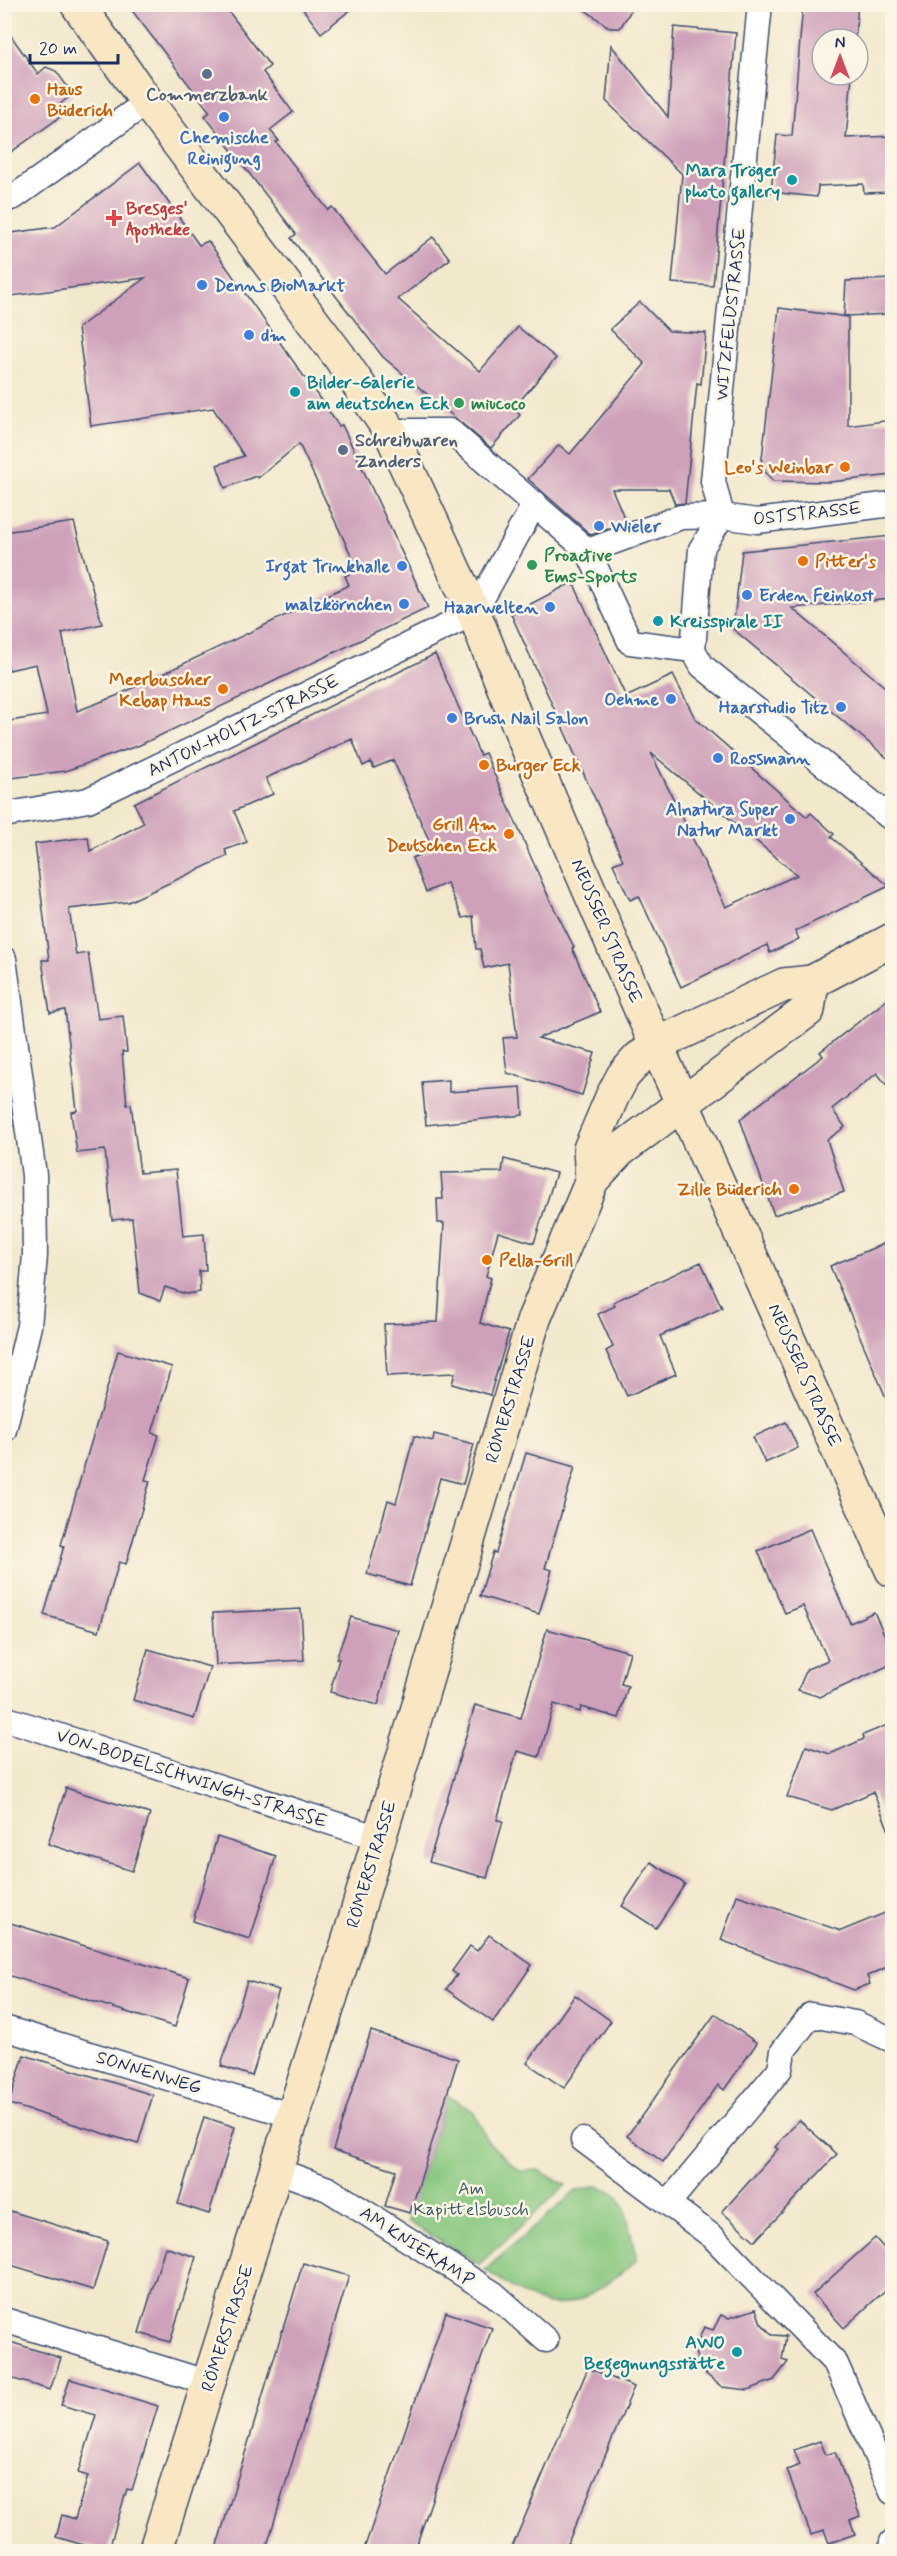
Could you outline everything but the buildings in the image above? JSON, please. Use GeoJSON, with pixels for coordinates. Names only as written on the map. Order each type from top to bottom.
{"type":"FeatureCollection","features":[{"type":"Feature","properties":{"kind":"main road","name":"NEUSSER STRASSE"},"geometry":{"type":"LineString","coordinates":[[77,4],[147,102],[300,305],[390,431],[474,613],[529,750],[657,1047],[684,1102],[892,1570]]}},
{"type":"Feature","properties":{"kind":"main road"},"geometry":{"type":"LineString","coordinates":[[812,982],[892,940]]}},
{"type":"Feature","properties":{"kind":"main road","name":"RÖMERSTRASSE"},"geometry":{"type":"LineString","coordinates":[[155,2552],[379,1838],[534,1319],[592,1180],[619,1151],[808,1010],[812,982],[783,985],[639,1058],[623,1076],[590,1149],[592,1180]]}},
{"type":"Feature","properties":{"kind":"street","name":"WITZFELDSTRASSE"},"geometry":{"type":"LineString","coordinates":[[722,516],[713,481],[760,4]]}},
{"type":"Feature","properties":{"kind":"street"},"geometry":{"type":"LineString","coordinates":[[4,200],[14,197],[147,102]]}},
{"type":"Feature","properties":{"kind":"street"},"geometry":{"type":"LineString","coordinates":[[390,431],[450,431],[588,551],[630,642],[693,650]]}},
{"type":"Feature","properties":{"kind":"street"},"geometry":{"type":"LineString","coordinates":[[474,613],[535,503]]}},
{"type":"Feature","properties":{"kind":"street","name":"OSTSTRASSE"},"geometry":{"type":"LineString","coordinates":[[588,551],[681,517],[722,516],[757,521],[892,504]]}},
{"type":"Feature","properties":{"kind":"street"},"geometry":{"type":"LineString","coordinates":[[722,516],[701,549],[693,650],[702,666],[892,819]]}},
{"type":"Feature","properties":{"kind":"street","name":"ANTON-HOLTZ-STRASSE"},"geometry":{"type":"LineString","coordinates":[[4,815],[88,800],[474,613]]}},
{"type":"Feature","properties":{"kind":"street"},"geometry":{"type":"LineString","coordinates":[[4,959],[34,1175],[35,1255],[29,1326],[4,1430]]}},
{"type":"Feature","properties":{"kind":"street","name":"VON-BODELSCHWINGH-STRASSE"},"geometry":{"type":"LineString","coordinates":[[4,1718],[379,1838]]}},
{"type":"Feature","properties":{"kind":"street"},"geometry":{"type":"LineString","coordinates":[[669,2202],[780,2069],[783,2051],[811,2015],[855,2023],[892,2040]]}},
{"type":"Feature","properties":{"kind":"street","name":"SONNENWEG"},"geometry":{"type":"LineString","coordinates":[[4,2028],[293,2116]]}},
{"type":"Feature","properties":{"kind":"street"},"geometry":{"type":"LineString","coordinates":[[583,2140],[713,2237],[836,2364],[892,2492]]}},
{"type":"Feature","properties":{"kind":"street","name":"AM KNIEKAMP"},"geometry":{"type":"LineString","coordinates":[[276,2170],[328,2189],[494,2294],[546,2340]]}},
{"type":"Feature","properties":{"kind":"street"},"geometry":{"type":"LineString","coordinates":[[4,2320],[209,2383]]}},
{"type":"Feature","properties":{"kind":"street"},"geometry":{"type":"LineString","coordinates":[[891,2552],[892,2542]]}},
{"type":"Feature","properties":{"kind":"green space","name":"Am Kapittelsbusch"},"geometry":{"type":"Polygon","coordinates":[[[447,2095],[474,2112],[488,2142],[520,2171],[538,2170],[566,2185],[479,2264],[407,2221],[447,2095]]]}},
{"type":"Feature","properties":{"kind":"green space"},"geometry":{"type":"Polygon","coordinates":[[[598,2186],[616,2193],[625,2209],[637,2260],[604,2286],[578,2300],[565,2304],[551,2304],[530,2298],[485,2270],[576,2191],[598,2186]]]}},
{"type":"Feature","properties":{"kind":"place","name":"Commerzbank"},"geometry":{"type":"Point","coordinates":[207,74]}},
{"type":"Feature","properties":{"kind":"place","name":"Haus Büderich"},"geometry":{"type":"Point","coordinates":[35,99]}},
{"type":"Feature","properties":{"kind":"place","name":"Chemische Reinigung"},"geometry":{"type":"Point","coordinates":[224,117]}},
{"type":"Feature","properties":{"kind":"place","name":"Mara Tröger photo gallery"},"geometry":{"type":"Point","coordinates":[792,180]}},
{"type":"Feature","properties":{"kind":"place","name":"Bresges' Apotheke"},"geometry":{"type":"Point","coordinates":[114,218]}},
{"type":"Feature","properties":{"kind":"place","name":"Denns BioMarkt"},"geometry":{"type":"Point","coordinates":[202,285]}},
{"type":"Feature","properties":{"kind":"place","name":"dm"},"geometry":{"type":"Point","coordinates":[249,335]}},
{"type":"Feature","properties":{"kind":"place","name":"Bilder-Galerie am deutschen Eck"},"geometry":{"type":"Point","coordinates":[295,392]}},
{"type":"Feature","properties":{"kind":"place","name":"miucoco"},"geometry":{"type":"Point","coordinates":[459,403]}},
{"type":"Feature","properties":{"kind":"place","name":"Schreibwaren Zanders"},"geometry":{"type":"Point","coordinates":[343,450]}},
{"type":"Feature","properties":{"kind":"place","name":"Leo's Weinbar"},"geometry":{"type":"Point","coordinates":[845,467]}},
{"type":"Feature","properties":{"kind":"place","name":"Wieler"},"geometry":{"type":"Point","coordinates":[599,526]}},
{"type":"Feature","properties":{"kind":"place","name":"Pitter's"},"geometry":{"type":"Point","coordinates":[803,561]}},
{"type":"Feature","properties":{"kind":"place","name":"Proactive Ems-Sports"},"geometry":{"type":"Point","coordinates":[532,565]}},
{"type":"Feature","properties":{"kind":"place","name":"Irgat Trinkhalle"},"geometry":{"type":"Point","coordinates":[402,566]}},
{"type":"Feature","properties":{"kind":"place","name":"Erden Feinkost"},"geometry":{"type":"Point","coordinates":[747,595]}},
{"type":"Feature","properties":{"kind":"place","name":"malzkörnchen"},"geometry":{"type":"Point","coordinates":[404,604]}},
{"type":"Feature","properties":{"kind":"place","name":"Haarwelten"},"geometry":{"type":"Point","coordinates":[550,607]}},
{"type":"Feature","properties":{"kind":"place","name":"Kreisspirale II"},"geometry":{"type":"Point","coordinates":[658,621]}},
{"type":"Feature","properties":{"kind":"place","name":"Meerbuscher Kebap Haus"},"geometry":{"type":"Point","coordinates":[223,689]}},
{"type":"Feature","properties":{"kind":"place","name":"Oehme"},"geometry":{"type":"Point","coordinates":[671,699]}},
{"type":"Feature","properties":{"kind":"place","name":"Haarstudio Titz"},"geometry":{"type":"Point","coordinates":[841,707]}},
{"type":"Feature","properties":{"kind":"place","name":"Brush Nail Salon"},"geometry":{"type":"Point","coordinates":[452,718]}},
{"type":"Feature","properties":{"kind":"place","name":"Rossmann"},"geometry":{"type":"Point","coordinates":[718,758]}},
{"type":"Feature","properties":{"kind":"place","name":"Burger Eck"},"geometry":{"type":"Point","coordinates":[484,765]}},
{"type":"Feature","properties":{"kind":"place","name":"Alnatura Super Natur Markt"},"geometry":{"type":"Point","coordinates":[790,819]}},
{"type":"Feature","properties":{"kind":"place","name":"Grill Am Deutschen Eck"},"geometry":{"type":"Point","coordinates":[509,834]}},
{"type":"Feature","properties":{"kind":"place","name":"Zille Büderich"},"geometry":{"type":"Point","coordinates":[794,1189]}},
{"type":"Feature","properties":{"kind":"place","name":"Pella-Grill"},"geometry":{"type":"Point","coordinates":[487,1260]}},
{"type":"Feature","properties":{"kind":"place","name":"AWO Begegnungsstätte"},"geometry":{"type":"Point","coordinates":[737,2352]}}]}
